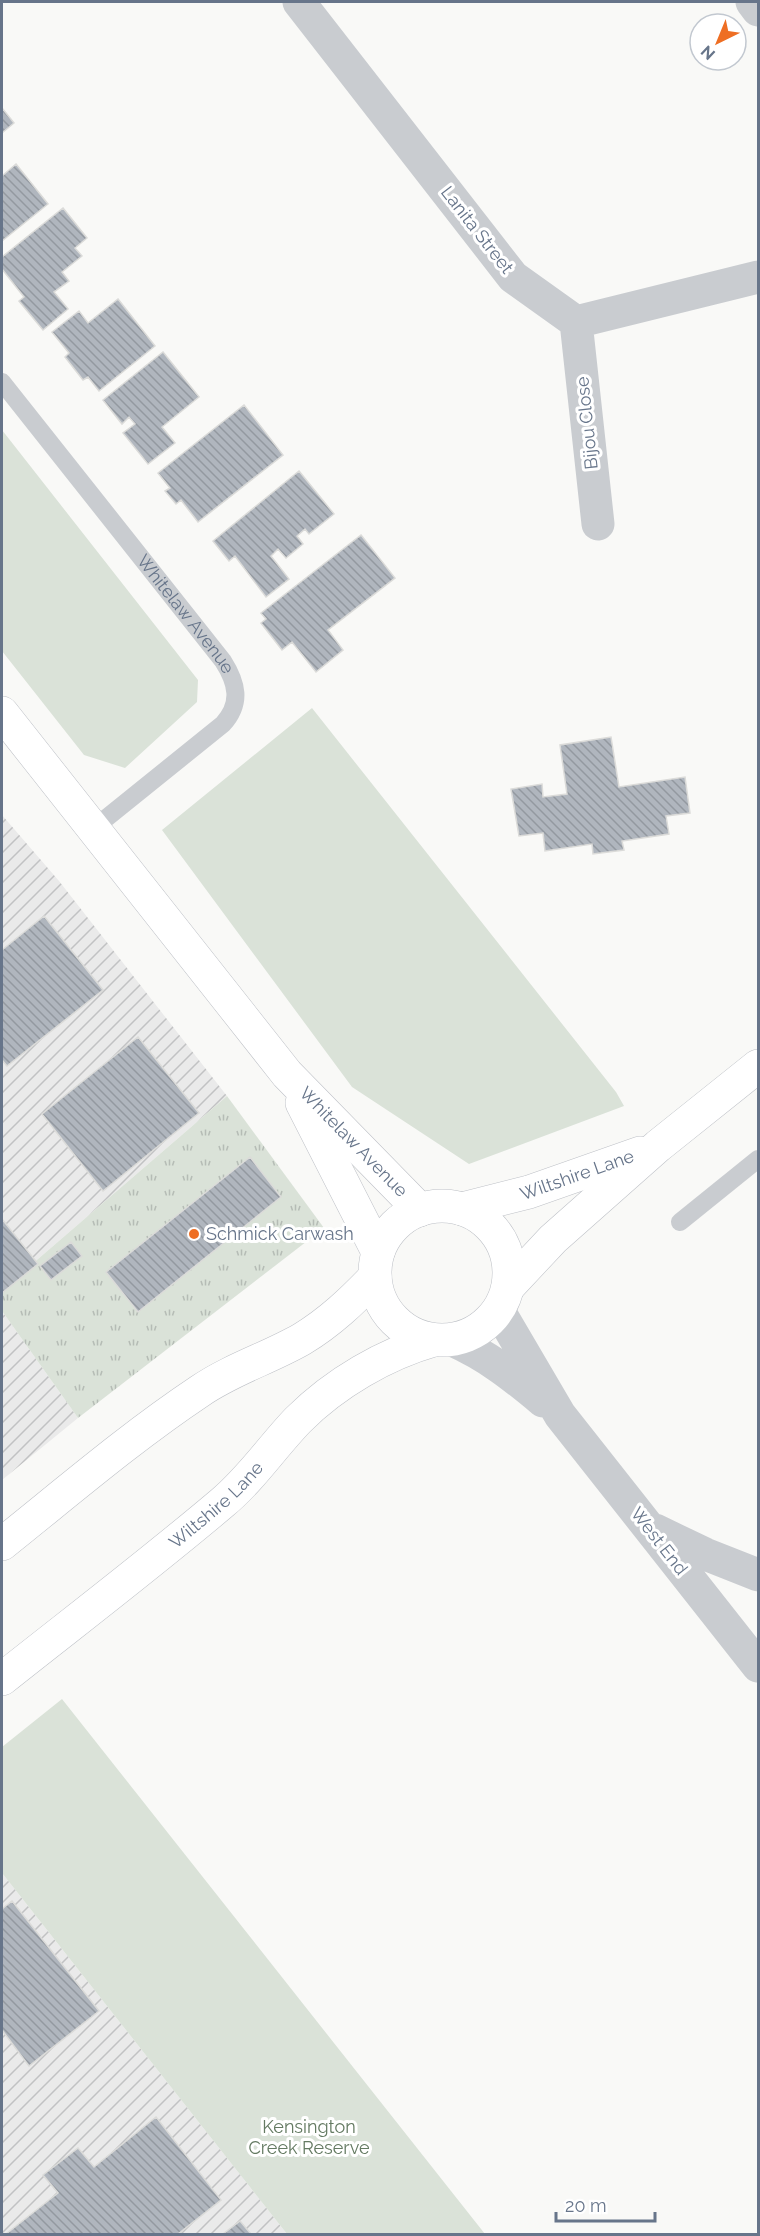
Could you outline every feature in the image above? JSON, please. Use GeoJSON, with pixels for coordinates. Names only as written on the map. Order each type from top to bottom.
{"type":"FeatureCollection","features":[{"type":"Feature","properties":{"kind":"main road","name":"Whitelaw Avenue"},"geometry":{"type":"LineString","coordinates":[[2,713],[287,1074],[420,1209]]}},
{"type":"Feature","properties":{"kind":"main road","name":"Wiltshire Lane"},"geometry":{"type":"LineString","coordinates":[[504,1299],[553,1239],[658,1146],[759,1066]]}},
{"type":"Feature","properties":{"kind":"main road","name":"Whitelaw Avenue"},"geometry":{"type":"LineString","coordinates":[[287,1074],[376,1264]]}},
{"type":"Feature","properties":{"kind":"main road","name":"Wiltshire Lane"},"geometry":{"type":"LineString","coordinates":[[462,1209],[529,1192],[658,1146]]}},
{"type":"Feature","properties":{"kind":"main road"},"geometry":{"type":"LineString","coordinates":[[2,1544],[149,1426],[214,1382],[283,1349],[327,1323],[352,1301],[376,1264],[388,1233],[402,1219],[420,1209],[441,1206],[462,1209],[484,1221],[500,1239],[509,1262],[504,1299],[486,1324],[470,1335],[443,1340],[415,1335],[400,1326],[382,1304],[376,1264]]}},
{"type":"Feature","properties":{"kind":"main road","name":"Wiltshire Lane"},"geometry":{"type":"LineString","coordinates":[[2,1679],[224,1502],[259,1468],[298,1420],[333,1391],[370,1366],[398,1352],[443,1340]]}},
{"type":"Feature","properties":{"kind":"street","name":"Lanita Street"},"geometry":{"type":"LineString","coordinates":[[299,2],[513,277],[576,322]]}},
{"type":"Feature","properties":{"kind":"street"},"geometry":{"type":"LineString","coordinates":[[752,2],[759,10]]}},
{"type":"Feature","properties":{"kind":"street"},"geometry":{"type":"LineString","coordinates":[[576,322],[759,277]]}},
{"type":"Feature","properties":{"kind":"street","name":"Bijou Close"},"geometry":{"type":"LineString","coordinates":[[576,322],[598,524]]}},
{"type":"Feature","properties":{"kind":"street","name":"West End"},"geometry":{"type":"LineString","coordinates":[[504,1299],[560,1415]]}},
{"type":"Feature","properties":{"kind":"street","name":"West End"},"geometry":{"type":"LineString","coordinates":[[443,1340],[478,1351],[560,1415],[759,1666]]}},
{"type":"Feature","properties":{"kind":"street"},"geometry":{"type":"LineString","coordinates":[[648,1526],[705,1554],[759,1575]]}},
{"type":"Feature","properties":{"kind":"lane","name":"Whitelaw Avenue"},"geometry":{"type":"LineString","coordinates":[[2,382],[223,660],[236,687],[235,706],[223,724],[94,828]]}},
{"type":"Feature","properties":{"kind":"lane"},"geometry":{"type":"LineString","coordinates":[[680,1222],[759,1159]]}},
{"type":"Feature","properties":{"kind":"shaded area"},"geometry":{"type":"Polygon","coordinates":[[[2,815],[59,881],[227,1096],[2,1290],[2,815]]]}},
{"type":"Feature","properties":{"kind":"shaded area"},"geometry":{"type":"Polygon","coordinates":[[[2,1311],[78,1418],[2,1480],[2,1311]]]}},
{"type":"Feature","properties":{"kind":"shaded area"},"geometry":{"type":"Polygon","coordinates":[[[2,1873],[287,2234],[2,2234],[2,1873]]]}},
{"type":"Feature","properties":{"kind":"green space"},"geometry":{"type":"Polygon","coordinates":[[[2,430],[198,680],[197,702],[125,768],[84,755],[2,651],[2,430]]]}},
{"type":"Feature","properties":{"kind":"green space"},"geometry":{"type":"Polygon","coordinates":[[[312,708],[616,1092],[624,1106],[469,1164],[352,1087],[162,830],[312,708]]]}},
{"type":"Feature","properties":{"kind":"green space"},"geometry":{"type":"Polygon","coordinates":[[[227,1096],[324,1228],[78,1418],[2,1311],[2,1290],[227,1096]]]}},
{"type":"Feature","properties":{"kind":"green space","name":"Kensington Creek Reserve"},"geometry":{"type":"Polygon","coordinates":[[[62,1699],[485,2234],[287,2234],[2,1873],[2,1747],[62,1699]]]}},
{"type":"Feature","properties":{"kind":"building"},"geometry":{"type":"Polygon","coordinates":[[[2,108],[14,123],[2,133],[2,108]]]}},
{"type":"Feature","properties":{"kind":"building"},"geometry":{"type":"Polygon","coordinates":[[[16,164],[48,204],[2,241],[2,176],[16,164]]]}},
{"type":"Feature","properties":{"kind":"building"},"geometry":{"type":"Polygon","coordinates":[[[63,208],[87,238],[75,248],[82,256],[62,272],[69,281],[54,292],[68,309],[43,330],[19,301],[24,297],[2,269],[2,257],[63,208]]]}},
{"type":"Feature","properties":{"kind":"building"},"geometry":{"type":"Polygon","coordinates":[[[118,299],[155,346],[99,391],[88,377],[83,380],[65,357],[69,353],[52,332],[79,311],[88,323],[118,299]]]}},
{"type":"Feature","properties":{"kind":"building"},"geometry":{"type":"Polygon","coordinates":[[[163,352],[199,397],[162,427],[175,443],[148,464],[123,433],[135,424],[129,417],[122,424],[103,400],[163,352]]]}},
{"type":"Feature","properties":{"kind":"building"},"geometry":{"type":"Polygon","coordinates":[[[244,405],[283,455],[198,522],[181,500],[176,504],[165,491],[170,488],[158,473],[244,405]]]}},
{"type":"Feature","properties":{"kind":"building"},"geometry":{"type":"Polygon","coordinates":[[[299,471],[334,514],[309,534],[305,529],[297,536],[303,544],[286,558],[278,549],[271,556],[289,579],[266,597],[235,556],[229,561],[213,541],[299,471]]]}},
{"type":"Feature","properties":{"kind":"building"},"geometry":{"type":"Polygon","coordinates":[[[361,535],[395,578],[328,630],[343,650],[316,672],[292,642],[282,650],[261,623],[266,619],[261,613],[361,535]]]}},
{"type":"Feature","properties":{"kind":"building"},"geometry":{"type":"Polygon","coordinates":[[[611,737],[619,787],[685,777],[690,813],[666,816],[669,834],[622,841],[624,850],[593,854],[592,844],[545,851],[543,833],[519,836],[511,789],[542,784],[543,797],[567,794],[560,745],[611,737]]]}},
{"type":"Feature","properties":{"kind":"building"},"geometry":{"type":"Polygon","coordinates":[[[44,916],[103,990],[7,1066],[2,1060],[2,950],[44,916]]]}},
{"type":"Feature","properties":{"kind":"building"},"geometry":{"type":"Polygon","coordinates":[[[138,1037],[199,1113],[103,1191],[42,1114],[138,1037]]]}},
{"type":"Feature","properties":{"kind":"building","name":"Schmick Carwash"},"geometry":{"type":"Polygon","coordinates":[[[250,1157],[281,1197],[138,1312],[106,1272],[250,1157]]]}},
{"type":"Feature","properties":{"kind":"building"},"geometry":{"type":"Polygon","coordinates":[[[2,1219],[38,1264],[2,1293],[2,1219]]]}},
{"type":"Feature","properties":{"kind":"building"},"geometry":{"type":"Polygon","coordinates":[[[71,1242],[82,1256],[51,1280],[40,1266],[71,1242]]]}},
{"type":"Feature","properties":{"kind":"building"},"geometry":{"type":"Polygon","coordinates":[[[12,1901],[99,2011],[29,2066],[2,2030],[2,1909],[12,1901]]]}},
{"type":"Feature","properties":{"kind":"building"},"geometry":{"type":"Polygon","coordinates":[[[156,2117],[221,2200],[178,2234],[6,2234],[58,2193],[43,2175],[78,2148],[94,2167],[156,2117]]]}},
{"type":"Feature","properties":{"kind":"building"},"geometry":{"type":"Polygon","coordinates":[[[240,2221],[251,2234],[223,2234],[240,2221]]]}},
{"type":"Feature","properties":{"kind":"place","name":"Schmick Carwash"},"geometry":{"type":"Point","coordinates":[194,1234]}}]}
